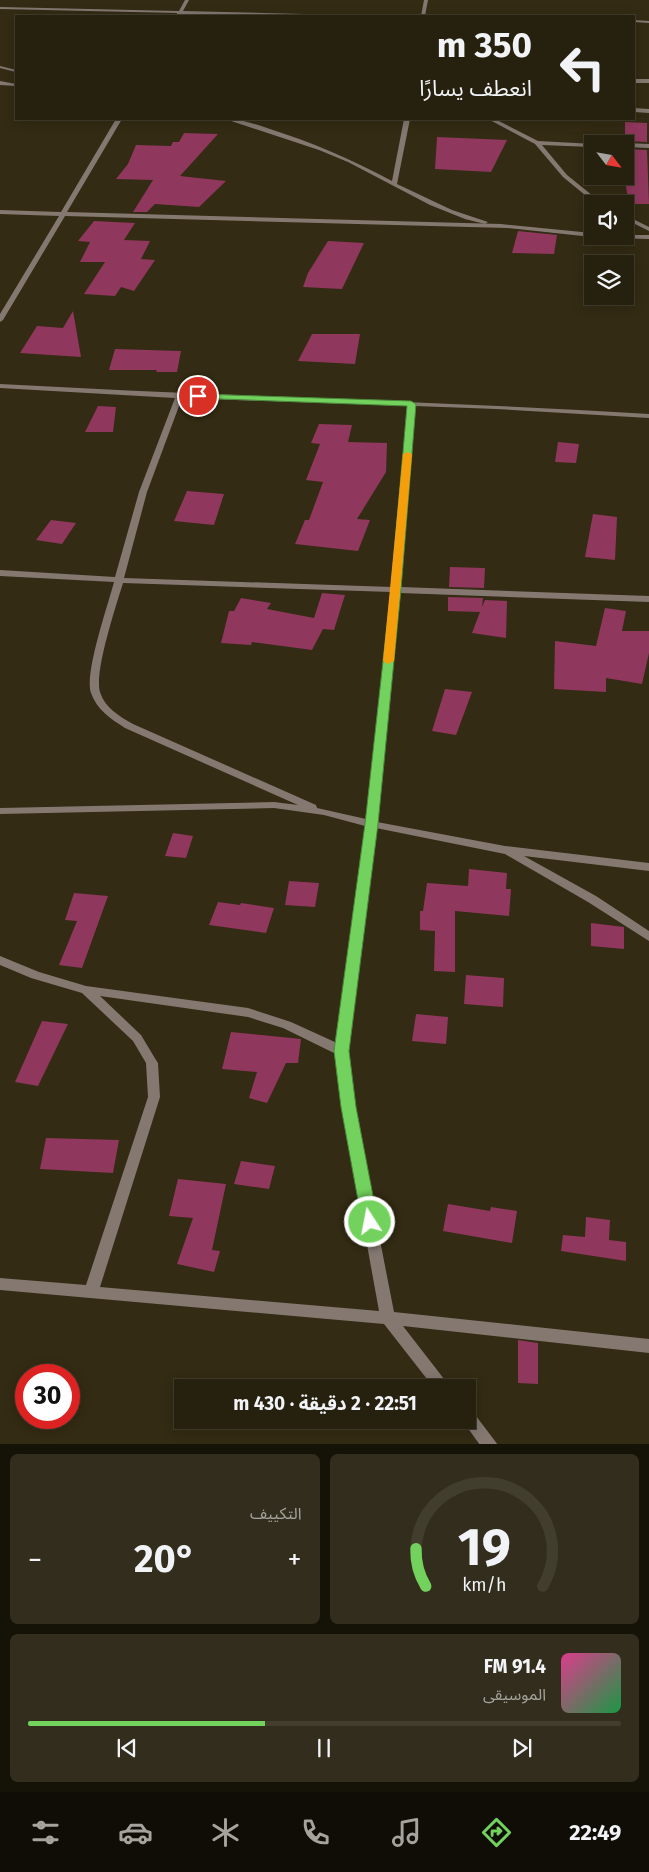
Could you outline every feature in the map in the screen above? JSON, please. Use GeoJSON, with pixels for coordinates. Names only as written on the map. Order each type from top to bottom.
{"type":"FeatureCollection","features":[{"type":"Feature","properties":{"kind":"street"},"geometry":{"type":"LineString","coordinates":[[179,14],[187,0]]}},
{"type":"Feature","properties":{"kind":"street"},"geometry":{"type":"LineString","coordinates":[[423,15],[426,0]]}},
{"type":"Feature","properties":{"kind":"street"},"geometry":{"type":"LineString","coordinates":[[0,8],[262,15]]}},
{"type":"Feature","properties":{"kind":"street"},"geometry":{"type":"LineString","coordinates":[[635,21],[649,22]]}},
{"type":"Feature","properties":{"kind":"street"},"geometry":{"type":"LineString","coordinates":[[0,67],[15,71]]}},
{"type":"Feature","properties":{"kind":"street"},"geometry":{"type":"LineString","coordinates":[[635,81],[649,81]]}},
{"type":"Feature","properties":{"kind":"street"},"geometry":{"type":"LineString","coordinates":[[0,83],[15,85]]}},
{"type":"Feature","properties":{"kind":"street"},"geometry":{"type":"LineString","coordinates":[[635,110],[649,111]]}},
{"type":"Feature","properties":{"kind":"street"},"geometry":{"type":"LineString","coordinates":[[0,320],[61,214],[118,120]]}},
{"type":"Feature","properties":{"kind":"street"},"geometry":{"type":"LineString","coordinates":[[231,120],[348,160],[435,205],[474,220],[506,227]]}},
{"type":"Feature","properties":{"kind":"street"},"geometry":{"type":"LineString","coordinates":[[394,184],[407,120]]}},
{"type":"Feature","properties":{"kind":"street"},"geometry":{"type":"LineString","coordinates":[[493,120],[537,143],[565,176],[589,195]]}},
{"type":"Feature","properties":{"kind":"street"},"geometry":{"type":"LineString","coordinates":[[537,143],[584,145]]}},
{"type":"Feature","properties":{"kind":"street"},"geometry":{"type":"LineString","coordinates":[[634,146],[649,146]]}},
{"type":"Feature","properties":{"kind":"street"},"geometry":{"type":"LineString","coordinates":[[0,212],[506,227],[584,234]]}},
{"type":"Feature","properties":{"kind":"street"},"geometry":{"type":"LineString","coordinates":[[634,222],[649,229]]}},
{"type":"Feature","properties":{"kind":"street"},"geometry":{"type":"LineString","coordinates":[[634,236],[649,236]]}},
{"type":"Feature","properties":{"kind":"street"},"geometry":{"type":"LineString","coordinates":[[0,386],[179,396],[411,404],[649,416]]}},
{"type":"Feature","properties":{"kind":"street"},"geometry":{"type":"LineString","coordinates":[[179,396],[143,492],[117,580],[94,671],[95,692],[106,712],[129,726],[324,812]]}},
{"type":"Feature","properties":{"kind":"street"},"geometry":{"type":"LineString","coordinates":[[411,404],[396,589],[372,824],[342,1051],[348,1107],[388,1318],[437,1379]]}},
{"type":"Feature","properties":{"kind":"street"},"geometry":{"type":"LineString","coordinates":[[0,573],[117,580],[649,598]]}},
{"type":"Feature","properties":{"kind":"street"},"geometry":{"type":"LineString","coordinates":[[0,811],[274,805],[324,812],[372,824],[505,850],[649,867]]}},
{"type":"Feature","properties":{"kind":"street"},"geometry":{"type":"LineString","coordinates":[[505,850],[592,899],[649,937]]}},
{"type":"Feature","properties":{"kind":"street"},"geometry":{"type":"LineString","coordinates":[[0,960],[35,975],[86,990],[248,1013],[287,1025],[342,1051]]}},
{"type":"Feature","properties":{"kind":"street"},"geometry":{"type":"LineString","coordinates":[[86,990],[137,1038],[152,1063],[154,1097],[91,1292]]}},
{"type":"Feature","properties":{"kind":"street"},"geometry":{"type":"LineString","coordinates":[[0,1284],[388,1318],[649,1346]]}},
{"type":"Feature","properties":{"kind":"street"},"geometry":{"type":"LineString","coordinates":[[476,1427],[490,1444]]}},
{"type":"Feature","properties":{"kind":"building"},"geometry":{"type":"Polygon","coordinates":[[[625,122],[647,123],[647,142],[634,141],[634,135],[625,135],[625,122]]]}},
{"type":"Feature","properties":{"kind":"building"},"geometry":{"type":"Polygon","coordinates":[[[184,133],[218,134],[180,176],[226,181],[199,207],[155,204],[147,212],[133,212],[153,180],[116,179],[128,164],[136,145],[171,146],[173,142],[179,142],[184,133]]]}},
{"type":"Feature","properties":{"kind":"building"},"geometry":{"type":"Polygon","coordinates":[[[437,137],[507,140],[491,172],[435,169],[437,137]]]}},
{"type":"Feature","properties":{"kind":"building"},"geometry":{"type":"Polygon","coordinates":[[[634,149],[647,150],[649,204],[634,204],[634,195],[627,195],[626,185],[634,185],[634,149]]]}},
{"type":"Feature","properties":{"kind":"building"},"geometry":{"type":"Polygon","coordinates":[[[94,221],[135,223],[124,240],[150,241],[141,259],[155,260],[134,291],[121,287],[115,296],[84,294],[105,262],[80,262],[90,242],[78,241],[94,221]]]}},
{"type":"Feature","properties":{"kind":"building"},"geometry":{"type":"Polygon","coordinates":[[[518,231],[557,235],[554,254],[512,253],[518,231]]]}},
{"type":"Feature","properties":{"kind":"building"},"geometry":{"type":"Polygon","coordinates":[[[328,241],[364,243],[342,289],[303,287],[308,273],[328,241]]]}},
{"type":"Feature","properties":{"kind":"building"},"geometry":{"type":"Polygon","coordinates":[[[73,311],[81,357],[20,353],[37,326],[63,328],[73,311]]]}},
{"type":"Feature","properties":{"kind":"building"},"geometry":{"type":"Polygon","coordinates":[[[312,334],[360,334],[355,364],[298,361],[312,334]]]}},
{"type":"Feature","properties":{"kind":"building"},"geometry":{"type":"Polygon","coordinates":[[[115,349],[181,351],[177,372],[109,370],[115,349]]]}},
{"type":"Feature","properties":{"kind":"building"},"geometry":{"type":"Polygon","coordinates":[[[98,406],[116,407],[113,432],[85,432],[98,406]]]}},
{"type":"Feature","properties":{"kind":"building"},"geometry":{"type":"Polygon","coordinates":[[[319,424],[352,425],[348,442],[387,443],[386,472],[357,519],[370,520],[358,551],[295,544],[305,520],[309,520],[323,482],[306,480],[320,444],[311,443],[319,424]]]}},
{"type":"Feature","properties":{"kind":"building"},"geometry":{"type":"Polygon","coordinates":[[[558,442],[579,444],[576,463],[555,462],[558,442]]]}},
{"type":"Feature","properties":{"kind":"building"},"geometry":{"type":"Polygon","coordinates":[[[187,491],[224,494],[214,525],[174,521],[187,491]]]}},
{"type":"Feature","properties":{"kind":"building"},"geometry":{"type":"Polygon","coordinates":[[[593,514],[617,517],[615,560],[585,557],[593,514]]]}},
{"type":"Feature","properties":{"kind":"building"},"geometry":{"type":"Polygon","coordinates":[[[51,520],[76,523],[62,544],[36,540],[51,520]]]}},
{"type":"Feature","properties":{"kind":"building"},"geometry":{"type":"Polygon","coordinates":[[[450,567],[485,568],[484,588],[449,587],[450,567]]]}},
{"type":"Feature","properties":{"kind":"building"},"geometry":{"type":"Polygon","coordinates":[[[322,593],[345,595],[334,630],[323,629],[312,650],[252,642],[251,645],[221,643],[229,611],[234,611],[241,598],[271,603],[267,609],[314,618],[322,593]]]}},
{"type":"Feature","properties":{"kind":"building"},"geometry":{"type":"Polygon","coordinates":[[[448,597],[483,598],[482,607],[485,600],[507,601],[506,638],[472,633],[480,612],[448,611],[448,597]]]}},
{"type":"Feature","properties":{"kind":"building"},"geometry":{"type":"Polygon","coordinates":[[[605,608],[626,611],[622,631],[649,631],[649,653],[642,684],[606,678],[606,692],[554,689],[555,641],[596,646],[605,608]]]}},
{"type":"Feature","properties":{"kind":"building"},"geometry":{"type":"Polygon","coordinates":[[[445,689],[472,692],[456,735],[432,731],[445,689]]]}},
{"type":"Feature","properties":{"kind":"building"},"geometry":{"type":"Polygon","coordinates":[[[173,833],[193,836],[186,858],[165,856],[173,833]]]}},
{"type":"Feature","properties":{"kind":"building"},"geometry":{"type":"Polygon","coordinates":[[[469,869],[507,873],[506,889],[511,889],[509,916],[455,911],[455,972],[434,971],[435,931],[420,930],[420,911],[423,911],[427,883],[468,886],[469,869]]]}},
{"type":"Feature","properties":{"kind":"building"},"geometry":{"type":"Polygon","coordinates":[[[289,881],[319,883],[315,907],[285,905],[289,881]]]}},
{"type":"Feature","properties":{"kind":"building"},"geometry":{"type":"Polygon","coordinates":[[[74,893],[108,896],[82,968],[59,965],[77,921],[65,920],[74,893]]]}},
{"type":"Feature","properties":{"kind":"building"},"geometry":{"type":"Polygon","coordinates":[[[218,902],[274,908],[266,933],[209,925],[218,902]]]}},
{"type":"Feature","properties":{"kind":"building"},"geometry":{"type":"Polygon","coordinates":[[[591,923],[624,927],[624,949],[591,946],[591,923]]]}},
{"type":"Feature","properties":{"kind":"building"},"geometry":{"type":"Polygon","coordinates":[[[466,975],[504,978],[503,1007],[464,1004],[466,975]]]}},
{"type":"Feature","properties":{"kind":"building"},"geometry":{"type":"Polygon","coordinates":[[[416,1014],[448,1017],[446,1044],[412,1041],[416,1014]]]}},
{"type":"Feature","properties":{"kind":"building"},"geometry":{"type":"Polygon","coordinates":[[[42,1021],[68,1024],[38,1086],[15,1082],[42,1021]]]}},
{"type":"Feature","properties":{"kind":"building"},"geometry":{"type":"Polygon","coordinates":[[[231,1032],[301,1039],[298,1063],[286,1063],[267,1103],[249,1098],[257,1072],[222,1069],[231,1032]]]}},
{"type":"Feature","properties":{"kind":"building"},"geometry":{"type":"Polygon","coordinates":[[[46,1138],[119,1140],[113,1173],[40,1169],[46,1138]]]}},
{"type":"Feature","properties":{"kind":"building"},"geometry":{"type":"Polygon","coordinates":[[[241,1161],[275,1166],[269,1189],[234,1184],[241,1161]]]}},
{"type":"Feature","properties":{"kind":"building"},"geometry":{"type":"Polygon","coordinates":[[[178,1179],[226,1184],[212,1250],[220,1251],[214,1272],[177,1264],[193,1218],[169,1216],[178,1179]]]}},
{"type":"Feature","properties":{"kind":"building"},"geometry":{"type":"Polygon","coordinates":[[[448,1204],[490,1211],[491,1207],[517,1211],[512,1243],[443,1231],[448,1204]]]}},
{"type":"Feature","properties":{"kind":"building"},"geometry":{"type":"Polygon","coordinates":[[[586,1217],[610,1220],[609,1240],[626,1242],[626,1261],[561,1251],[563,1235],[585,1237],[586,1217]]]}},
{"type":"Feature","properties":{"kind":"building"},"geometry":{"type":"Polygon","coordinates":[[[518,1340],[538,1343],[538,1384],[518,1383],[518,1340]]]}},
{"type":"Feature","properties":{"kind":"slow traffic"},"geometry":{"type":"LineString","coordinates":[[388,661],[407,454]]}},
{"type":"Feature","properties":{"kind":"route"},"geometry":{"type":"LineString","coordinates":[[198,396],[411,404],[396,589],[372,824],[342,1051],[348,1107],[370,1222]]}}]}
